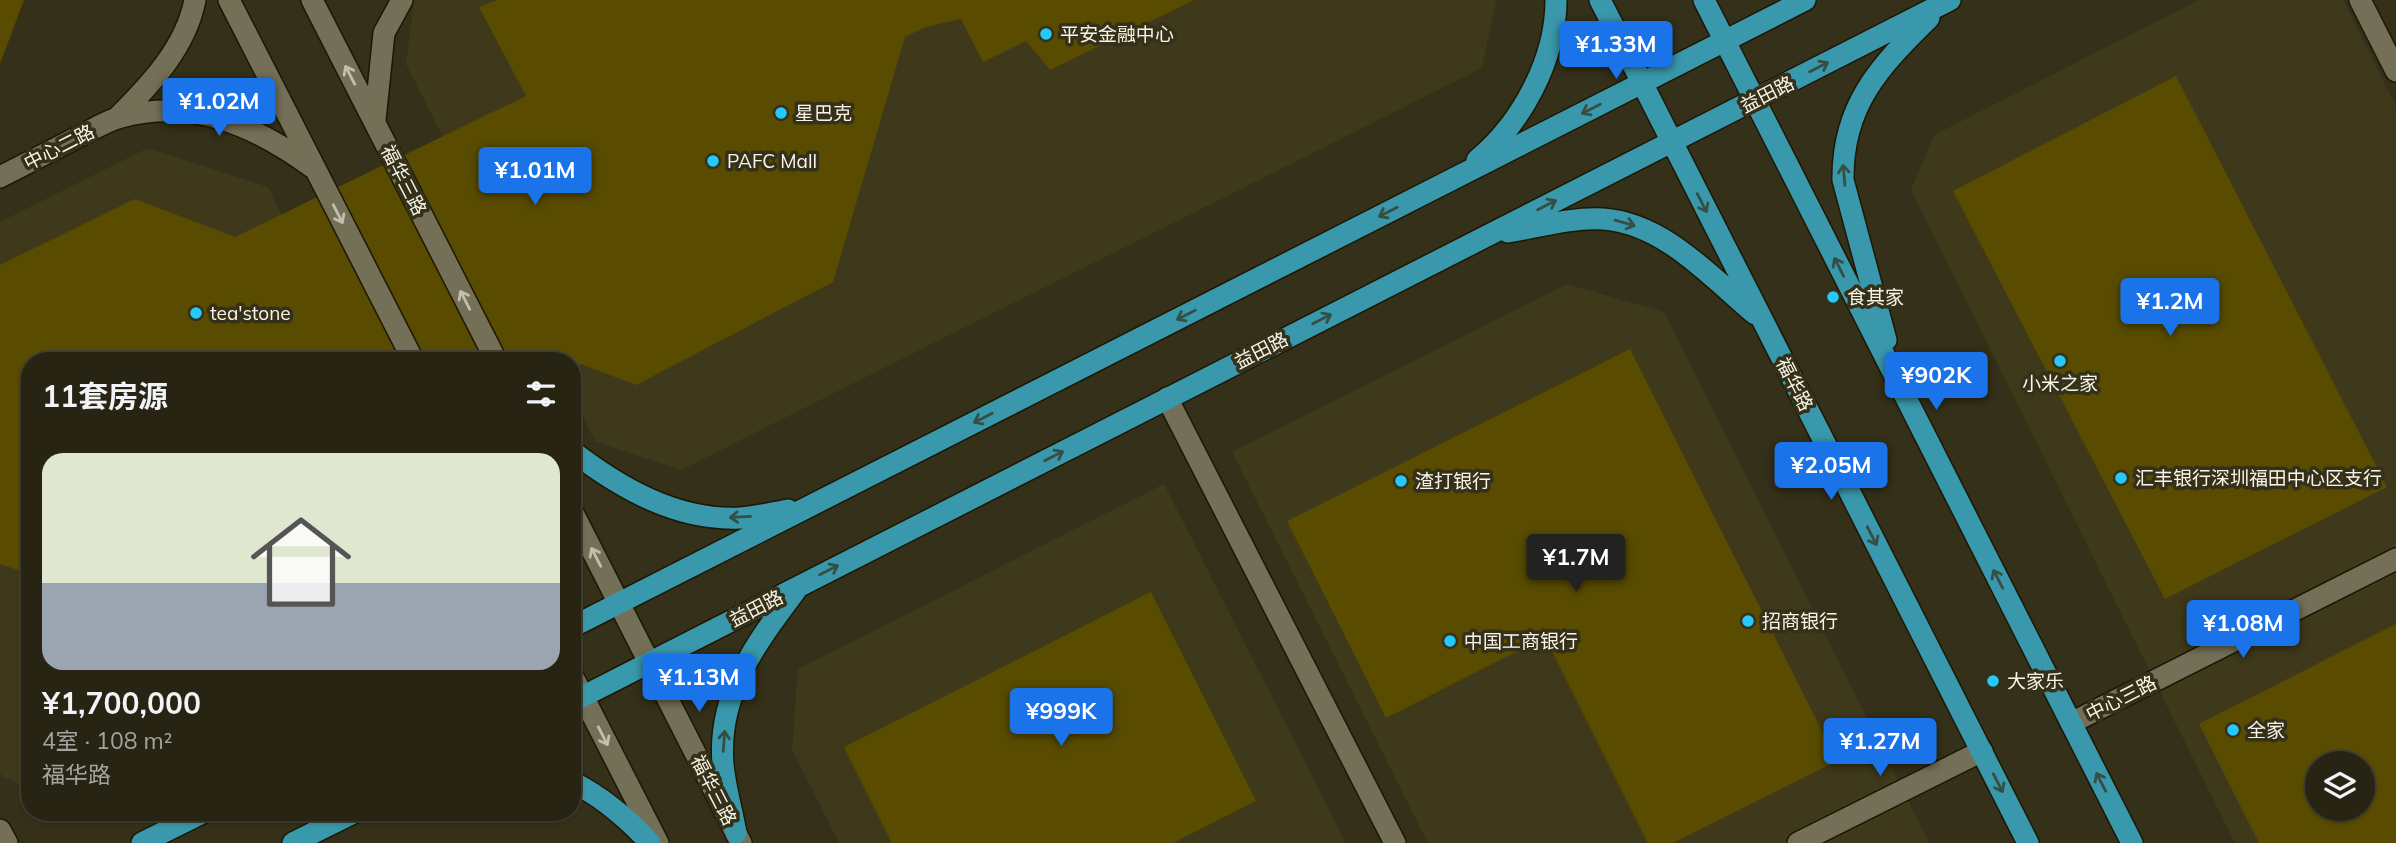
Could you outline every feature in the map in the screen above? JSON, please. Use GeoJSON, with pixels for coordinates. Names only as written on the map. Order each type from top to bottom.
{"type":"FeatureCollection","features":[{"type":"Feature","properties":{"kind":"main road"},"geometry":{"type":"LineString","coordinates":[[1455,178],[1486,152],[1511,124],[1534,88],[1548,51],[1556,0]]}},
{"type":"Feature","properties":{"kind":"main road","name":"福华路"},"geometry":{"type":"LineString","coordinates":[[1600,0],[2028,843]]}},
{"type":"Feature","properties":{"kind":"main road"},"geometry":{"type":"LineString","coordinates":[[1704,0],[2132,843]]}},
{"type":"Feature","properties":{"kind":"main road"},"geometry":{"type":"LineString","coordinates":[[581,622],[1805,0]]}},
{"type":"Feature","properties":{"kind":"main road"},"geometry":{"type":"LineString","coordinates":[[1898,383],[1843,180],[1843,161],[1854,116],[1874,74],[1947,2]]}},
{"type":"Feature","properties":{"kind":"main road","name":"益田路"},"geometry":{"type":"LineString","coordinates":[[581,697],[1947,2]]}},
{"type":"Feature","properties":{"kind":"main road"},"geometry":{"type":"LineString","coordinates":[[1485,236],[1590,219],[1618,221],[1649,232],[1679,250],[1762,320]]}},
{"type":"Feature","properties":{"kind":"main road"},"geometry":{"type":"LineString","coordinates":[[581,458],[609,480],[650,501],[693,514],[739,518],[807,507]]}},
{"type":"Feature","properties":{"kind":"main road"},"geometry":{"type":"LineString","coordinates":[[738,838],[723,763],[733,688],[750,654],[799,586]]}},
{"type":"Feature","properties":{"kind":"main road"},"geometry":{"type":"LineString","coordinates":[[581,786],[625,816],[650,843]]}},
{"type":"Feature","properties":{"kind":"main road"},"geometry":{"type":"LineString","coordinates":[[142,843],[186,821]]}},
{"type":"Feature","properties":{"kind":"main road"},"geometry":{"type":"LineString","coordinates":[[293,843],[337,821]]}},
{"type":"Feature","properties":{"kind":"street","name":"中心二路"},"geometry":{"type":"LineString","coordinates":[[118,117],[161,71],[186,29],[195,0]]}},
{"type":"Feature","properties":{"kind":"street"},"geometry":{"type":"LineString","coordinates":[[229,0],[409,352]]}},
{"type":"Feature","properties":{"kind":"street","name":"福华三路"},"geometry":{"type":"LineString","coordinates":[[312,0],[492,352]]}},
{"type":"Feature","properties":{"kind":"street"},"geometry":{"type":"LineString","coordinates":[[375,122],[384,33],[402,0]]}},
{"type":"Feature","properties":{"kind":"street"},"geometry":{"type":"LineString","coordinates":[[2360,0],[2396,71]]}},
{"type":"Feature","properties":{"kind":"street","name":"中心二路"},"geometry":{"type":"LineString","coordinates":[[0,177],[118,117],[170,109],[208,113],[247,128],[316,169]]}},
{"type":"Feature","properties":{"kind":"street"},"geometry":{"type":"LineString","coordinates":[[1167,398],[1395,843]]}},
{"type":"Feature","properties":{"kind":"street","name":"福华三路"},"geometry":{"type":"LineString","coordinates":[[581,529],[738,838]]}},
{"type":"Feature","properties":{"kind":"street","name":"中心三路"},"geometry":{"type":"LineString","coordinates":[[2071,723],[2396,559]]}},
{"type":"Feature","properties":{"kind":"street"},"geometry":{"type":"LineString","coordinates":[[581,704],[658,843]]}},
{"type":"Feature","properties":{"kind":"street"},"geometry":{"type":"LineString","coordinates":[[1798,843],[1982,751]]}},
{"type":"Feature","properties":{"kind":"street"},"geometry":{"type":"LineString","coordinates":[[0,830],[7,843]]}},
{"type":"Feature","properties":{"kind":"shaded area","name":"平安金融中心"},"geometry":{"type":"Polygon","coordinates":[[[414,0],[1496,0],[1482,68],[681,470],[596,442],[581,413],[581,352],[551,352],[406,64],[414,0]]]}},
{"type":"Feature","properties":{"kind":"shaded area"},"geometry":{"type":"Polygon","coordinates":[[[2199,0],[2343,0],[2396,106],[2396,843],[2235,843],[1911,190],[1934,135],[2199,0]]]}},
{"type":"Feature","properties":{"kind":"shaded area"},"geometry":{"type":"Polygon","coordinates":[[[148,148],[268,187],[349,352],[21,352],[21,784],[2,777],[0,772],[0,222],[148,148]]]}},
{"type":"Feature","properties":{"kind":"shaded area"},"geometry":{"type":"Polygon","coordinates":[[[1567,284],[1664,312],[1929,843],[1428,843],[1232,452],[1567,284]]]}},
{"type":"Feature","properties":{"kind":"shaded area"},"geometry":{"type":"Polygon","coordinates":[[[1164,484],[1346,843],[839,843],[792,750],[798,669],[1164,484]]]}},
{"type":"Feature","properties":{"kind":"building"},"geometry":{"type":"Polygon","coordinates":[[[0,0],[24,0],[0,64],[0,0]]]}},
{"type":"Feature","properties":{"kind":"building"},"geometry":{"type":"Polygon","coordinates":[[[497,0],[1194,0],[1050,70],[1026,41],[983,62],[961,19],[925,27],[905,37],[833,282],[636,385],[581,364],[581,352],[21,352],[21,571],[0,564],[0,265],[135,199],[235,237],[526,96],[479,7],[497,0]]]}},
{"type":"Feature","properties":{"kind":"building"},"geometry":{"type":"Polygon","coordinates":[[[2176,76],[2387,487],[2165,599],[1953,191],[2176,76]]]}},
{"type":"Feature","properties":{"kind":"building"},"geometry":{"type":"Polygon","coordinates":[[[1630,349],[1837,761],[1673,843],[1648,843],[1545,637],[1386,718],[1287,521],[1630,349]]]}},
{"type":"Feature","properties":{"kind":"building"},"geometry":{"type":"Polygon","coordinates":[[[1151,592],[1256,801],[1173,843],[892,843],[844,747],[1151,592]]]}},
{"type":"Feature","properties":{"kind":"building"},"geometry":{"type":"Polygon","coordinates":[[[2396,624],[2396,843],[2259,843],[2199,724],[2396,624]]]}},
{"type":"Feature","properties":{"kind":"place","name":"平安金融中心"},"geometry":{"type":"Point","coordinates":[1046,34]}},
{"type":"Feature","properties":{"kind":"place","name":"星巴克"},"geometry":{"type":"Point","coordinates":[781,113]}},
{"type":"Feature","properties":{"kind":"place","name":"PAFC Mall"},"geometry":{"type":"Point","coordinates":[713,161]}},
{"type":"Feature","properties":{"kind":"place","name":"食其家"},"geometry":{"type":"Point","coordinates":[1833,297]}},
{"type":"Feature","properties":{"kind":"place","name":"tea'stone"},"geometry":{"type":"Point","coordinates":[196,313]}},
{"type":"Feature","properties":{"kind":"place","name":"小米之家"},"geometry":{"type":"Point","coordinates":[2060,361]}},
{"type":"Feature","properties":{"kind":"place","name":"汇丰银行深圳福田中心区支行"},"geometry":{"type":"Point","coordinates":[2121,478]}},
{"type":"Feature","properties":{"kind":"place","name":"渣打银行"},"geometry":{"type":"Point","coordinates":[1401,481]}},
{"type":"Feature","properties":{"kind":"place","name":"招商银行"},"geometry":{"type":"Point","coordinates":[1748,621]}},
{"type":"Feature","properties":{"kind":"place","name":"中国工商银行"},"geometry":{"type":"Point","coordinates":[1450,641]}},
{"type":"Feature","properties":{"kind":"place","name":"大家乐"},"geometry":{"type":"Point","coordinates":[1993,681]}},
{"type":"Feature","properties":{"kind":"place","name":"全家"},"geometry":{"type":"Point","coordinates":[2233,730]}}]}
